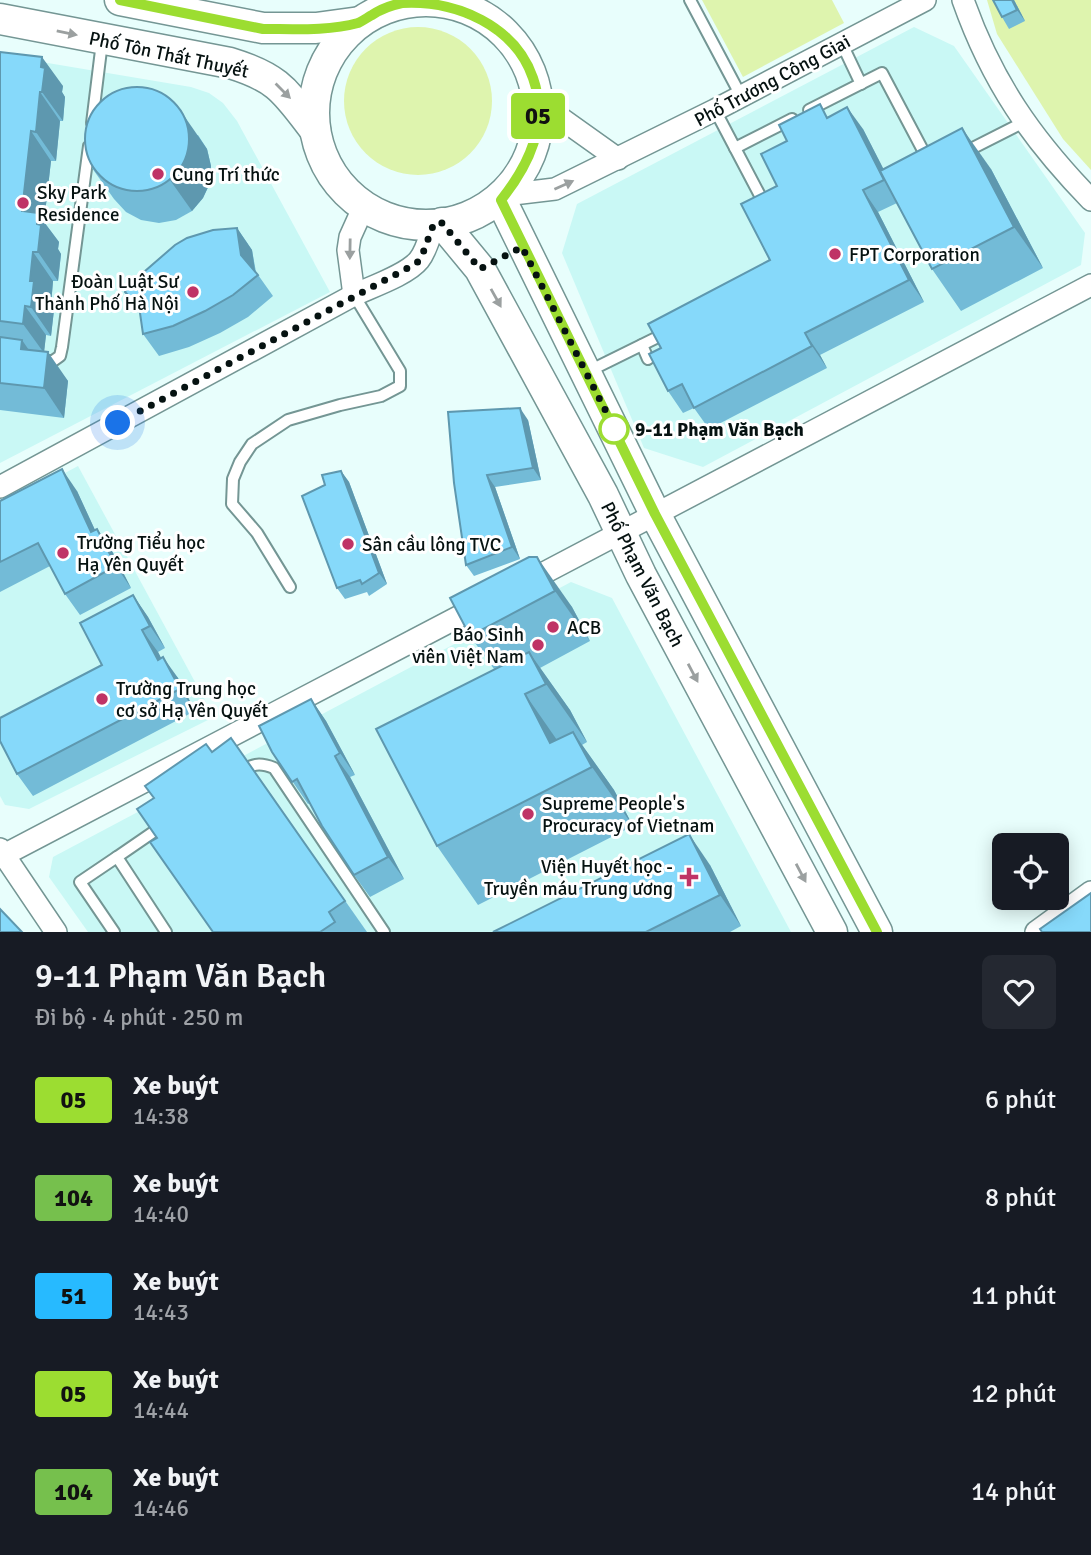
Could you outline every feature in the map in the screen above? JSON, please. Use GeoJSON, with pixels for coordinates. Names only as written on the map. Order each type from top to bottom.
{"type":"FeatureCollection","features":[{"type":"Feature","properties":{"kind":"main road"},"geometry":{"type":"LineString","coordinates":[[120,0],[263,29],[316,28],[404,2],[451,4],[475,12],[494,13],[525,60],[534,80],[538,102],[538,128],[521,172],[503,197],[462,219],[419,224],[393,219],[364,206],[349,194],[333,175],[322,154],[315,130],[318,82],[327,59],[342,39],[378,10]]}},
{"type":"Feature","properties":{"kind":"main road","name":"Phố Tôn Thất Thuyết"},"geometry":{"type":"LineString","coordinates":[[0,19],[230,63],[257,72],[271,79],[288,95],[315,130]]}},
{"type":"Feature","properties":{"kind":"main road","name":"Phố Phạm Văn Bạch"},"geometry":{"type":"LineString","coordinates":[[503,197],[522,247],[655,514],[877,932]]}},
{"type":"Feature","properties":{"kind":"main road","name":"Phố Phạm Văn Bạch"},"geometry":{"type":"LineString","coordinates":[[438,223],[480,269],[603,495],[641,575],[832,932]]}},
{"type":"Feature","properties":{"kind":"main road"},"geometry":{"type":"LineString","coordinates":[[480,269],[522,247]]}},
{"type":"Feature","properties":{"kind":"street","name":"Phố Trương Công Giai"},"geometry":{"type":"LineString","coordinates":[[503,197],[555,189],[715,110],[925,0]]}},
{"type":"Feature","properties":{"kind":"street"},"geometry":{"type":"LineString","coordinates":[[963,0],[989,65],[1024,122],[1091,200]]}},
{"type":"Feature","properties":{"kind":"street"},"geometry":{"type":"LineString","coordinates":[[538,102],[618,159]]}},
{"type":"Feature","properties":{"kind":"street"},"geometry":{"type":"LineString","coordinates":[[354,295],[348,250],[350,237],[364,206]]}},
{"type":"Feature","properties":{"kind":"street"},"geometry":{"type":"LineString","coordinates":[[0,486],[417,263],[438,223]]}},
{"type":"Feature","properties":{"kind":"street"},"geometry":{"type":"LineString","coordinates":[[57,932],[1,853],[41,837],[1091,285]]}},
{"type":"Feature","properties":{"kind":"street"},"geometry":{"type":"LineString","coordinates":[[1036,932],[1091,892]]}},
{"type":"Feature","properties":{"kind":"lane"},"geometry":{"type":"LineString","coordinates":[[690,0],[741,96]]}},
{"type":"Feature","properties":{"kind":"lane"},"geometry":{"type":"LineString","coordinates":[[32,360],[53,361],[60,356],[102,40]]}},
{"type":"Feature","properties":{"kind":"lane"},"geometry":{"type":"LineString","coordinates":[[842,44],[861,84]]}},
{"type":"Feature","properties":{"kind":"lane"},"geometry":{"type":"LineString","coordinates":[[735,148],[882,73],[923,161],[933,168],[944,163]]}},
{"type":"Feature","properties":{"kind":"lane"},"geometry":{"type":"LineString","coordinates":[[715,110],[769,213]]}},
{"type":"Feature","properties":{"kind":"lane"},"geometry":{"type":"LineString","coordinates":[[955,157],[1024,122]]}},
{"type":"Feature","properties":{"kind":"lane"},"geometry":{"type":"LineString","coordinates":[[290,587],[257,533],[232,503],[233,479],[252,444],[288,420],[381,396],[400,386],[400,371],[354,295]]}},
{"type":"Feature","properties":{"kind":"lane"},"geometry":{"type":"LineString","coordinates":[[586,373],[678,327]]}},
{"type":"Feature","properties":{"kind":"lane"},"geometry":{"type":"LineString","coordinates":[[642,345],[648,359]]}},
{"type":"Feature","properties":{"kind":"lane"},"geometry":{"type":"LineString","coordinates":[[228,780],[251,765],[262,763],[274,768],[384,932]]}},
{"type":"Feature","properties":{"kind":"lane"},"geometry":{"type":"LineString","coordinates":[[114,932],[80,882],[173,818]]}},
{"type":"Feature","properties":{"kind":"lane"},"geometry":{"type":"LineString","coordinates":[[117,857],[166,932]]}},
{"type":"Feature","properties":{"kind":"shaded area"},"geometry":{"type":"Polygon","coordinates":[[[914,27],[954,46],[1085,233],[1081,265],[703,467],[644,448],[562,253],[577,204],[914,27]]]}},
{"type":"Feature","properties":{"kind":"shaded area"},"geometry":{"type":"Polygon","coordinates":[[[0,55],[191,87],[209,93],[223,103],[237,121],[330,292],[0,463],[0,55]]]}},
{"type":"Feature","properties":{"kind":"shaded area"},"geometry":{"type":"Polygon","coordinates":[[[78,466],[214,717],[29,809],[5,805],[0,796],[0,508],[78,466]]]}},
{"type":"Feature","properties":{"kind":"shaded area"},"geometry":{"type":"Polygon","coordinates":[[[571,582],[612,598],[791,932],[88,932],[49,877],[53,857],[571,582]]]}},
{"type":"Feature","properties":{"kind":"green space"},"geometry":{"type":"Polygon","coordinates":[[[702,0],[832,0],[844,23],[743,77],[702,0]]]}},
{"type":"Feature","properties":{"kind":"green space"},"geometry":{"type":"Polygon","coordinates":[[[987,0],[1091,0],[1091,170],[1063,139],[997,34],[987,0]]]}},
{"type":"Feature","properties":{"kind":"green space"},"geometry":{"type":"Polygon","coordinates":[[[418,27],[446,33],[470,49],[486,73],[492,101],[486,129],[470,153],[446,169],[418,175],[390,169],[366,153],[350,129],[344,101],[350,73],[366,49],[390,33],[418,27]]]}},
{"type":"Feature","properties":{"kind":"building"},"geometry":{"type":"Polygon","coordinates":[[[993,0],[1012,0],[1017,10],[1002,17],[993,0]]]}},
{"type":"Feature","properties":{"kind":"building"},"geometry":{"type":"Polygon","coordinates":[[[0,52],[42,57],[41,67],[45,68],[36,132],[31,131],[22,211],[38,213],[37,224],[41,225],[38,252],[33,252],[31,307],[25,306],[23,324],[0,321],[0,52]]]}},
{"type":"Feature","properties":{"kind":"building"},"geometry":{"type":"Polygon","coordinates":[[[137,87],[157,91],[174,102],[185,119],[189,139],[185,159],[174,176],[157,187],[137,191],[117,187],[100,176],[89,159],[85,139],[89,119],[100,102],[117,91],[137,87]]]}},
{"type":"Feature","properties":{"kind":"building","name":"FPT Corporation"},"geometry":{"type":"Polygon","coordinates":[[[820,104],[827,118],[847,107],[884,180],[863,190],[909,280],[805,333],[812,346],[694,408],[682,384],[668,391],[649,354],[661,348],[648,324],[770,260],[741,204],[777,186],[761,154],[787,141],[779,125],[820,104]]]}},
{"type":"Feature","properties":{"kind":"building"},"geometry":{"type":"Polygon","coordinates":[[[962,128],[1014,227],[932,269],[880,171],[962,128]]]}},
{"type":"Feature","properties":{"kind":"building"},"geometry":{"type":"Polygon","coordinates":[[[237,228],[241,255],[258,275],[233,295],[205,311],[173,326],[143,334],[139,306],[125,292],[129,285],[175,245],[187,238],[213,230],[237,228]]]}},
{"type":"Feature","properties":{"kind":"building"},"geometry":{"type":"Polygon","coordinates":[[[0,337],[22,340],[21,349],[48,352],[44,388],[0,383],[0,337]]]}},
{"type":"Feature","properties":{"kind":"building"},"geometry":{"type":"Polygon","coordinates":[[[520,408],[533,468],[487,475],[512,547],[466,565],[454,483],[448,412],[520,408]]]}},
{"type":"Feature","properties":{"kind":"building"},"geometry":{"type":"Polygon","coordinates":[[[62,469],[91,532],[97,529],[116,566],[65,594],[38,543],[0,562],[0,501],[62,469]]]}},
{"type":"Feature","properties":{"kind":"building","name":"Sân cầu lông TVC"},"geometry":{"type":"Polygon","coordinates":[[[341,471],[379,573],[362,584],[360,580],[337,588],[302,496],[325,485],[322,475],[341,471]]]}},
{"type":"Feature","properties":{"kind":"building"},"geometry":{"type":"Polygon","coordinates":[[[529,557],[537,557],[555,591],[470,636],[450,598],[529,557]]]}},
{"type":"Feature","properties":{"kind":"building"},"geometry":{"type":"Polygon","coordinates":[[[133,595],[150,626],[142,630],[158,660],[163,657],[180,689],[17,774],[0,741],[0,718],[102,665],[80,623],[133,595]]]}},
{"type":"Feature","properties":{"kind":"building"},"geometry":{"type":"Polygon","coordinates":[[[529,652],[546,684],[525,694],[550,743],[573,732],[592,767],[437,846],[376,729],[529,652]]]}},
{"type":"Feature","properties":{"kind":"building"},"geometry":{"type":"Polygon","coordinates":[[[311,699],[340,753],[335,756],[388,857],[354,875],[322,826],[297,779],[292,782],[259,726],[311,699]]]}},
{"type":"Feature","properties":{"kind":"building"},"geometry":{"type":"Polygon","coordinates":[[[231,738],[345,901],[329,912],[335,922],[320,932],[213,932],[150,842],[157,838],[137,809],[154,798],[145,786],[206,744],[212,752],[231,738]]]}},
{"type":"Feature","properties":{"kind":"building"},"geometry":{"type":"Polygon","coordinates":[[[689,834],[720,895],[646,932],[493,932],[689,834]]]}},
{"type":"Feature","properties":{"kind":"building"},"geometry":{"type":"Polygon","coordinates":[[[1091,893],[1091,932],[1042,932],[1040,929],[1091,893]]]}},
{"type":"Feature","properties":{"kind":"building"},"geometry":{"type":"Polygon","coordinates":[[[0,909],[22,932],[0,932],[0,909]]]}},
{"type":"Feature","properties":{"kind":"bus line","name":"05"},"geometry":{"type":"LineString","coordinates":[[120,0],[263,29],[316,28],[360,22],[372,14],[404,2],[425,1],[451,4],[475,12],[497,26],[513,42],[534,80],[538,102],[538,128],[521,172],[501,200],[655,514],[877,932]]}},
{"type":"Feature","properties":{"kind":"place","name":"Cung Trí thức"},"geometry":{"type":"Point","coordinates":[158,174]}},
{"type":"Feature","properties":{"kind":"place","name":"Sky Park Residence"},"geometry":{"type":"Point","coordinates":[23,203]}},
{"type":"Feature","properties":{"kind":"place","name":"FPT Corporation"},"geometry":{"type":"Point","coordinates":[835,254]}},
{"type":"Feature","properties":{"kind":"place","name":"Đoàn Luật Sư Thành Phố Hà Nội"},"geometry":{"type":"Point","coordinates":[193,292]}},
{"type":"Feature","properties":{"kind":"place","name":"9-11 Phạm Văn Bạch"},"geometry":{"type":"Point","coordinates":[614,429]}},
{"type":"Feature","properties":{"kind":"place","name":"Sân cầu lông TVC"},"geometry":{"type":"Point","coordinates":[348,544]}},
{"type":"Feature","properties":{"kind":"place","name":"Trường Tiểu học Hạ Yên Quyết"},"geometry":{"type":"Point","coordinates":[63,553]}},
{"type":"Feature","properties":{"kind":"place","name":"ACB"},"geometry":{"type":"Point","coordinates":[553,627]}},
{"type":"Feature","properties":{"kind":"place","name":"Báo Sinh viên Việt Nam"},"geometry":{"type":"Point","coordinates":[538,645]}},
{"type":"Feature","properties":{"kind":"place","name":"Trường Trung học cơ sở Hạ Yên Quyết"},"geometry":{"type":"Point","coordinates":[102,699]}},
{"type":"Feature","properties":{"kind":"place","name":"Supreme People's Procuracy of Vietnam"},"geometry":{"type":"Point","coordinates":[528,814]}},
{"type":"Feature","properties":{"kind":"place","name":"Viện Huyết học - Truyền máu Trung ương"},"geometry":{"type":"Point","coordinates":[689,877]}},
{"type":"Feature","properties":{"kind":"route"},"geometry":{"type":"LineString","coordinates":[[118,423],[417,263],[434,223],[442,223],[480,269],[522,247],[618,435],[614,429]]}}]}
